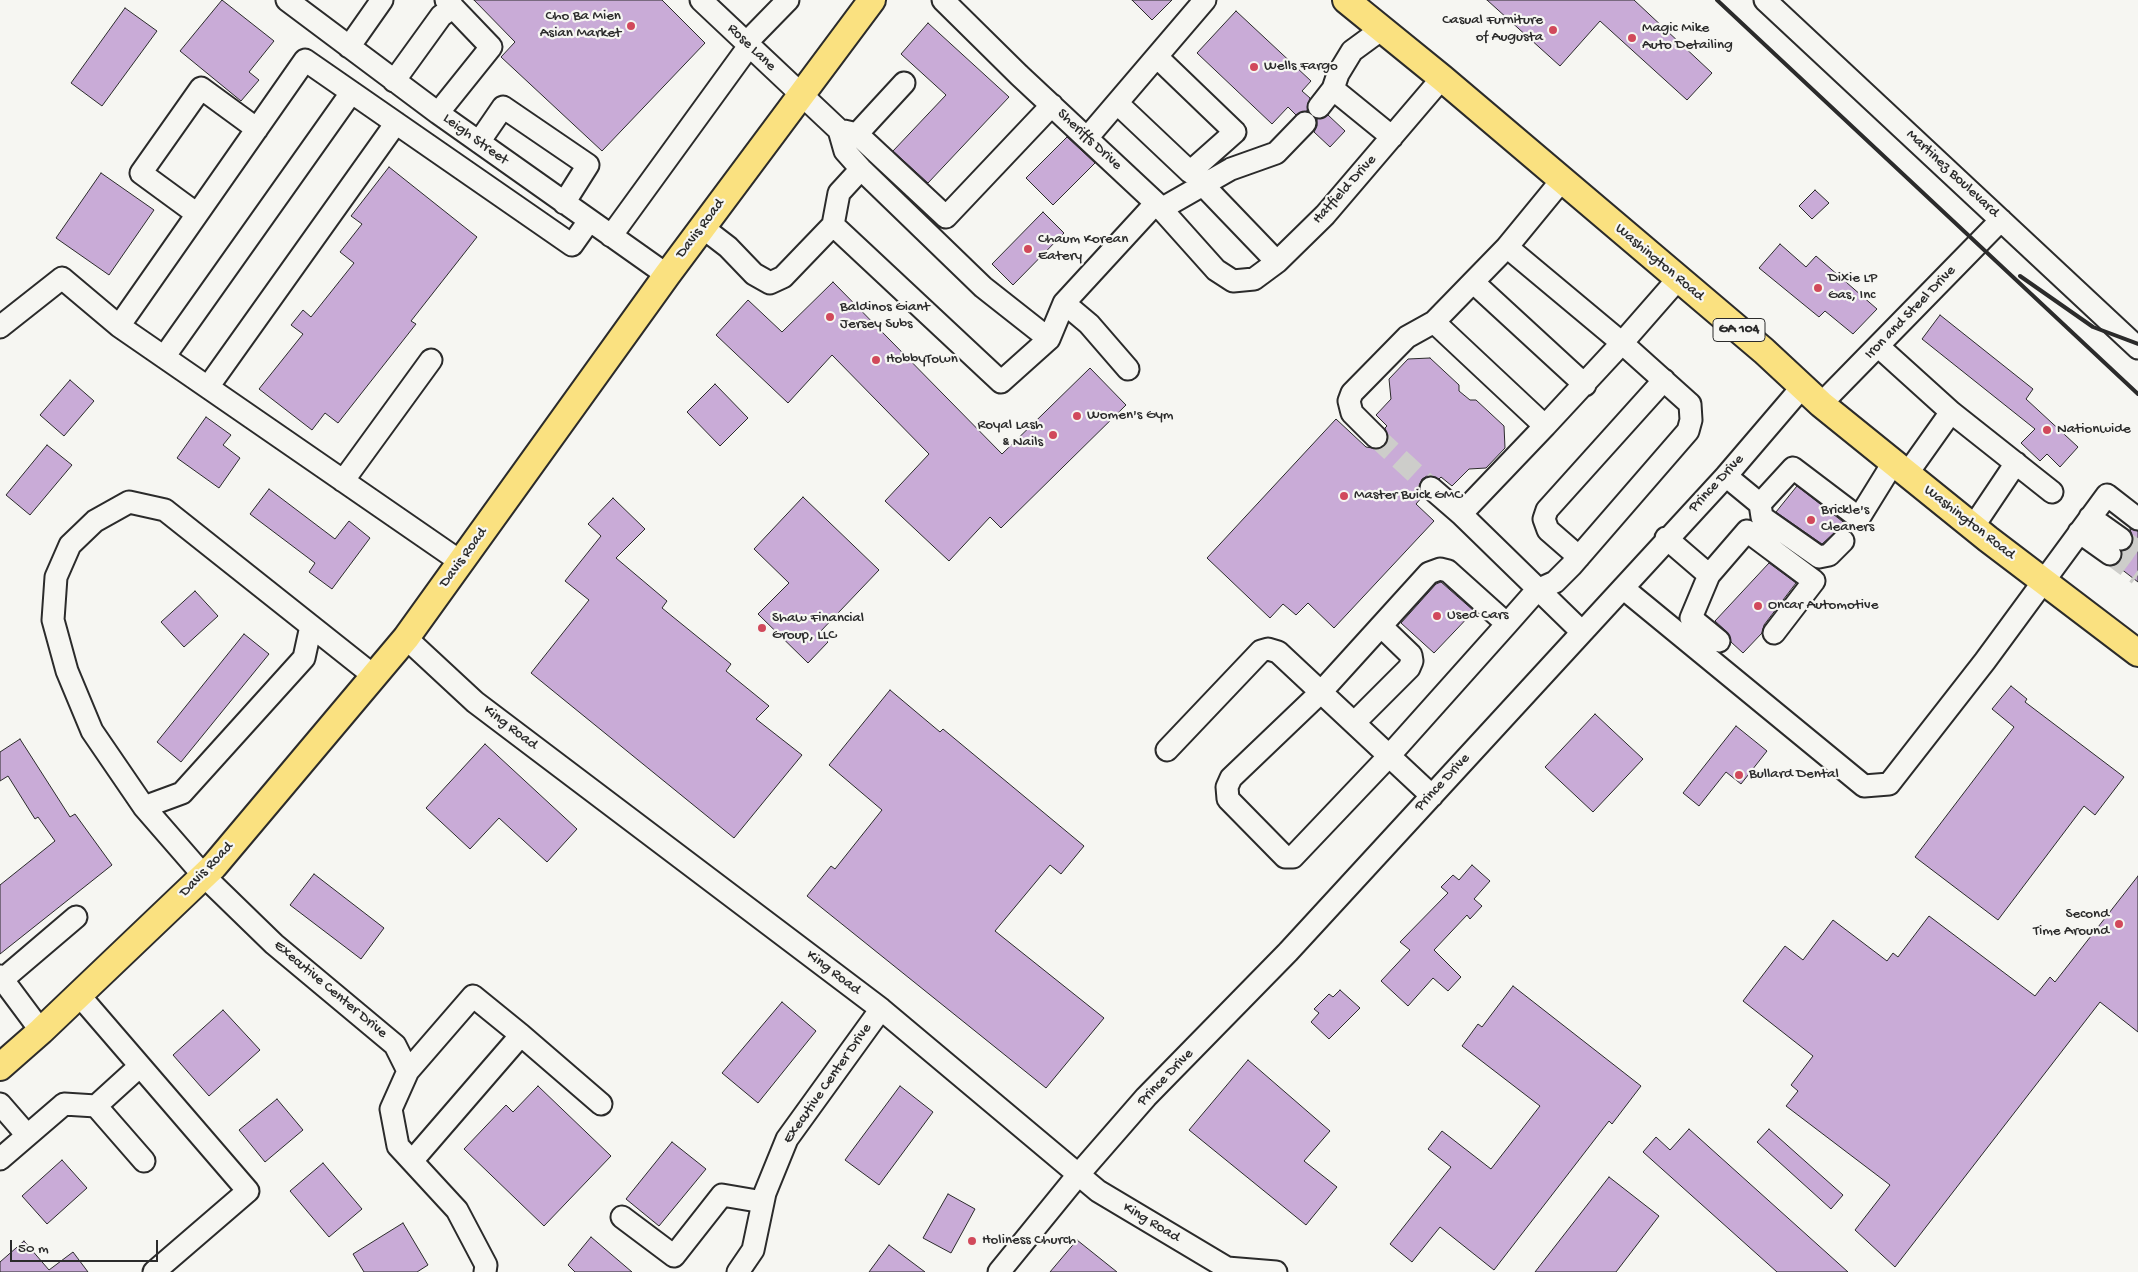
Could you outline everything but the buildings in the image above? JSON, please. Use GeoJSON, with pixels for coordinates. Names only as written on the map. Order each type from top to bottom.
{"type":"FeatureCollection","features":[{"type":"Feature","properties":{"kind":"main road","name":"Davis Road"},"geometry":{"type":"LineString","coordinates":[[0,1067],[79,996],[204,876],[406,638],[666,275],[872,0]]}},
{"type":"Feature","properties":{"kind":"main road","name":"Washington Road"},"geometry":{"type":"LineString","coordinates":[[1346,0],[1442,78],[1900,468],[1973,527],[2138,653]]}},
{"type":"Feature","properties":{"kind":"street"},"geometry":{"type":"LineString","coordinates":[[349,47],[382,0]]}},
{"type":"Feature","properties":{"kind":"street"},"geometry":{"type":"LineString","coordinates":[[612,236],[748,44],[788,0]]}},
{"type":"Feature","properties":{"kind":"street","name":"Sheriffs Drive"},"geometry":{"type":"LineString","coordinates":[[943,0],[1158,206],[1216,270],[1233,281]]}},
{"type":"Feature","properties":{"kind":"street"},"geometry":{"type":"LineString","coordinates":[[1087,138],[1205,0]]}},
{"type":"Feature","properties":{"kind":"street","name":"Martinez Boulevard"},"geometry":{"type":"LineString","coordinates":[[1765,0],[2138,348]]}},
{"type":"Feature","properties":{"kind":"street","name":"Rose Lane"},"geometry":{"type":"LineString","coordinates":[[707,2],[801,95],[848,132],[946,217],[1052,105]]}},
{"type":"Feature","properties":{"kind":"street","name":"Leigh Street"},"geometry":{"type":"LineString","coordinates":[[297,3],[349,47],[394,81],[666,275]]}},
{"type":"Feature","properties":{"kind":"street"},"geometry":{"type":"LineString","coordinates":[[394,81],[450,4],[491,47],[438,113]]}},
{"type":"Feature","properties":{"kind":"street"},"geometry":{"type":"LineString","coordinates":[[1319,107],[1334,89],[1338,74],[1352,51],[1382,29]]}},
{"type":"Feature","properties":{"kind":"street"},"geometry":{"type":"LineString","coordinates":[[1117,103],[1190,172],[1235,132],[1157,56]]}},
{"type":"Feature","properties":{"kind":"street"},"geometry":{"type":"LineString","coordinates":[[119,326],[304,60],[572,244],[589,221]]}},
{"type":"Feature","properties":{"kind":"street","name":"Hatfield Drive"},"geometry":{"type":"LineString","coordinates":[[1233,281],[1254,279],[1277,262],[1325,215],[1442,78]]}},
{"type":"Feature","properties":{"kind":"street"},"geometry":{"type":"LineString","coordinates":[[904,83],[848,132],[845,150],[861,168],[983,287],[1049,339]]}},
{"type":"Feature","properties":{"kind":"street"},"geometry":{"type":"LineString","coordinates":[[197,214],[141,173],[201,88],[257,128]]}},
{"type":"Feature","properties":{"kind":"street"},"geometry":{"type":"LineString","coordinates":[[1334,89],[1392,137]]}},
{"type":"Feature","properties":{"kind":"street"},"geometry":{"type":"LineString","coordinates":[[164,357],[351,93]]}},
{"type":"Feature","properties":{"kind":"street"},"geometry":{"type":"LineString","coordinates":[[479,142],[503,107],[588,165],[564,203]]}},
{"type":"Feature","properties":{"kind":"street"},"geometry":{"type":"LineString","coordinates":[[208,387],[396,123]]}},
{"type":"Feature","properties":{"kind":"street"},"geometry":{"type":"LineString","coordinates":[[833,225],[1001,382],[1049,339],[1064,303],[1158,206],[1203,185],[1231,169],[1276,153],[1305,124]]}},
{"type":"Feature","properties":{"kind":"street"},"geometry":{"type":"LineString","coordinates":[[702,228],[728,247],[754,274],[770,283],[783,277],[833,225],[839,193],[861,168]]}},
{"type":"Feature","properties":{"kind":"street"},"geometry":{"type":"LineString","coordinates":[[1376,437],[1352,413],[1349,400],[1352,393],[1408,337],[1434,322],[1507,247],[1562,180]]}},
{"type":"Feature","properties":{"kind":"street"},"geometry":{"type":"LineString","coordinates":[[1203,185],[1277,262]]}},
{"type":"Feature","properties":{"kind":"street","name":"Iron and Steel Drive"},"geometry":{"type":"LineString","coordinates":[[1812,395],[1878,346],[2001,220]]}},
{"type":"Feature","properties":{"kind":"street"},"geometry":{"type":"LineString","coordinates":[[1507,247],[1622,343],[1690,404],[1692,420],[1688,431],[1579,557],[1555,582],[1537,590],[1507,624],[1389,756],[1293,857],[1285,857],[1228,799],[1227,787],[1231,778],[1321,692],[1429,573],[1440,569],[1448,571],[1507,624]]}},
{"type":"Feature","properties":{"kind":"street"},"geometry":{"type":"LineString","coordinates":[[0,327],[62,278],[119,326],[460,562]]}},
{"type":"Feature","properties":{"kind":"street"},"geometry":{"type":"LineString","coordinates":[[1461,514],[1585,385],[1678,279]]}},
{"type":"Feature","properties":{"kind":"street"},"geometry":{"type":"LineString","coordinates":[[1473,282],[1585,385]]}},
{"type":"Feature","properties":{"kind":"street"},"geometry":{"type":"LineString","coordinates":[[1064,303],[1089,324],[1128,370]]}},
{"type":"Feature","properties":{"kind":"street"},"geometry":{"type":"LineString","coordinates":[[1434,322],[1545,426]]}},
{"type":"Feature","properties":{"kind":"street"},"geometry":{"type":"LineString","coordinates":[[1878,346],[1951,412],[2052,492]]}},
{"type":"Feature","properties":{"kind":"street"},"geometry":{"type":"LineString","coordinates":[[343,481],[431,360]]}},
{"type":"Feature","properties":{"kind":"street"},"geometry":{"type":"LineString","coordinates":[[1579,557],[1548,530],[1544,519],[1547,510],[1664,380]]}},
{"type":"Feature","properties":{"kind":"street","name":"Prince Drive"},"geometry":{"type":"LineString","coordinates":[[999,1272],[1078,1175],[1146,1097],[1288,952],[1623,588],[1666,538],[1726,476],[1812,395]]}},
{"type":"Feature","properties":{"kind":"street"},"geometry":{"type":"LineString","coordinates":[[1726,476],[1760,504],[1762,517],[1819,557],[1830,555],[1900,468],[1951,412]]}},
{"type":"Feature","properties":{"kind":"street"},"geometry":{"type":"LineString","coordinates":[[1973,527],[2016,464]]}},
{"type":"Feature","properties":{"kind":"street"},"geometry":{"type":"LineString","coordinates":[[1760,504],[1793,468],[1851,530]]}},
{"type":"Feature","properties":{"kind":"street"},"geometry":{"type":"LineString","coordinates":[[1431,488],[1461,514],[1582,632]]}},
{"type":"Feature","properties":{"kind":"street"},"geometry":{"type":"LineString","coordinates":[[1623,588],[1864,786],[1889,784],[2044,582],[2107,495],[2138,519]]}},
{"type":"Feature","properties":{"kind":"street","name":"Executive Center Drive"},"geometry":{"type":"LineString","coordinates":[[374,676],[165,510],[130,502],[95,521],[70,545],[56,577],[52,620],[67,672],[92,731],[144,807],[204,876],[274,944],[395,1044],[408,1071]]}},
{"type":"Feature","properties":{"kind":"street"},"geometry":{"type":"LineString","coordinates":[[2085,525],[2116,546]]}},
{"type":"Feature","properties":{"kind":"street"},"geometry":{"type":"LineString","coordinates":[[1719,641],[1691,618],[1709,575],[1747,531],[1814,581],[1774,633]]}},
{"type":"Feature","properties":{"kind":"street"},"geometry":{"type":"LineString","coordinates":[[1666,538],[1709,575]]}},
{"type":"Feature","properties":{"kind":"street"},"geometry":{"type":"LineString","coordinates":[[144,807],[182,793],[304,658],[311,626]]}},
{"type":"Feature","properties":{"kind":"street"},"geometry":{"type":"LineString","coordinates":[[1354,723],[1409,668],[1412,661],[1411,655],[1381,626]]}},
{"type":"Feature","properties":{"kind":"street","name":"King Road"},"geometry":{"type":"LineString","coordinates":[[406,638],[475,702],[881,1009],[1098,1191],[1227,1270],[1276,1272]]}},
{"type":"Feature","properties":{"kind":"street"},"geometry":{"type":"LineString","coordinates":[[1167,750],[1261,651],[1268,649],[1278,652],[1432,796]]}},
{"type":"Feature","properties":{"kind":"street"},"geometry":{"type":"LineString","coordinates":[[41,1031],[1,978],[76,917]]}},
{"type":"Feature","properties":{"kind":"street"},"geometry":{"type":"LineString","coordinates":[[79,996],[248,1191],[154,1272]]}},
{"type":"Feature","properties":{"kind":"street"},"geometry":{"type":"LineString","coordinates":[[485,1272],[486,1265],[457,1210],[398,1146],[391,1109],[408,1071],[473,996],[601,1104]]}},
{"type":"Feature","properties":{"kind":"street","name":"Executive Center Drive"},"geometry":{"type":"LineString","coordinates":[[738,1272],[753,1250],[763,1202],[787,1139],[881,1009]]}},
{"type":"Feature","properties":{"kind":"street"},"geometry":{"type":"LineString","coordinates":[[412,1161],[521,1035]]}},
{"type":"Feature","properties":{"kind":"street"},"geometry":{"type":"LineString","coordinates":[[96,1106],[140,1066]]}},
{"type":"Feature","properties":{"kind":"street"},"geometry":{"type":"LineString","coordinates":[[0,1104],[27,1136]]}},
{"type":"Feature","properties":{"kind":"street"},"geometry":{"type":"LineString","coordinates":[[0,1159],[64,1104],[96,1106],[144,1161]]}},
{"type":"Feature","properties":{"kind":"street"},"geometry":{"type":"LineString","coordinates":[[622,1216],[674,1256],[722,1195],[763,1202]]}},
{"type":"Feature","properties":{"kind":"tunnel"},"geometry":{"type":"LineString","coordinates":[[1376,437],[1431,488]]}},
{"type":"Feature","properties":{"kind":"tunnel"},"geometry":{"type":"LineString","coordinates":[[2121,539],[2138,551]]}},
{"type":"Feature","properties":{"kind":"tunnel"},"geometry":{"type":"LineString","coordinates":[[2110,554],[2138,575]]}},
{"type":"Feature","properties":{"kind":"railway"},"geometry":{"type":"LineString","coordinates":[[1717,0],[2138,394]]}},
{"type":"Feature","properties":{"kind":"railway"},"geometry":{"type":"LineString","coordinates":[[2020,276],[2093,327],[2138,344]]}},
{"type":"Feature","properties":{"kind":"place","name":"Cho Ba Mien Asian Market"},"geometry":{"type":"Point","coordinates":[631,26]}},
{"type":"Feature","properties":{"kind":"place","name":"Casual Furniture of Augusta"},"geometry":{"type":"Point","coordinates":[1553,30]}},
{"type":"Feature","properties":{"kind":"place","name":"Magic Mike Auto Detailing"},"geometry":{"type":"Point","coordinates":[1632,38]}},
{"type":"Feature","properties":{"kind":"place","name":"Wells Fargo"},"geometry":{"type":"Point","coordinates":[1254,67]}},
{"type":"Feature","properties":{"kind":"place","name":"Chaum Korean Eatery"},"geometry":{"type":"Point","coordinates":[1028,249]}},
{"type":"Feature","properties":{"kind":"place","name":"Dixie LP Gas, Inc"},"geometry":{"type":"Point","coordinates":[1818,288]}},
{"type":"Feature","properties":{"kind":"place","name":"Baldinos Giant Jersey Subs"},"geometry":{"type":"Point","coordinates":[830,317]}},
{"type":"Feature","properties":{"kind":"place","name":"HobbyTown"},"geometry":{"type":"Point","coordinates":[876,360]}},
{"type":"Feature","properties":{"kind":"place","name":"Women's Gym"},"geometry":{"type":"Point","coordinates":[1077,416]}},
{"type":"Feature","properties":{"kind":"place","name":"Nationwide"},"geometry":{"type":"Point","coordinates":[2047,430]}},
{"type":"Feature","properties":{"kind":"place","name":"Royal Lash & Nails"},"geometry":{"type":"Point","coordinates":[1053,435]}},
{"type":"Feature","properties":{"kind":"place","name":"Master Buick GMC"},"geometry":{"type":"Point","coordinates":[1344,496]}},
{"type":"Feature","properties":{"kind":"place","name":"Brickle's Cleaners"},"geometry":{"type":"Point","coordinates":[1811,520]}},
{"type":"Feature","properties":{"kind":"place","name":"Oncar Automotive"},"geometry":{"type":"Point","coordinates":[1758,606]}},
{"type":"Feature","properties":{"kind":"place","name":"Used Cars"},"geometry":{"type":"Point","coordinates":[1437,616]}},
{"type":"Feature","properties":{"kind":"place","name":"Shaw Financial Group, LLC"},"geometry":{"type":"Point","coordinates":[762,628]}},
{"type":"Feature","properties":{"kind":"place","name":"Bullard Dental"},"geometry":{"type":"Point","coordinates":[1739,775]}},
{"type":"Feature","properties":{"kind":"place","name":"Second Time Around"},"geometry":{"type":"Point","coordinates":[2119,924]}},
{"type":"Feature","properties":{"kind":"place","name":"Holiness Church"},"geometry":{"type":"Point","coordinates":[972,1241]}}]}
